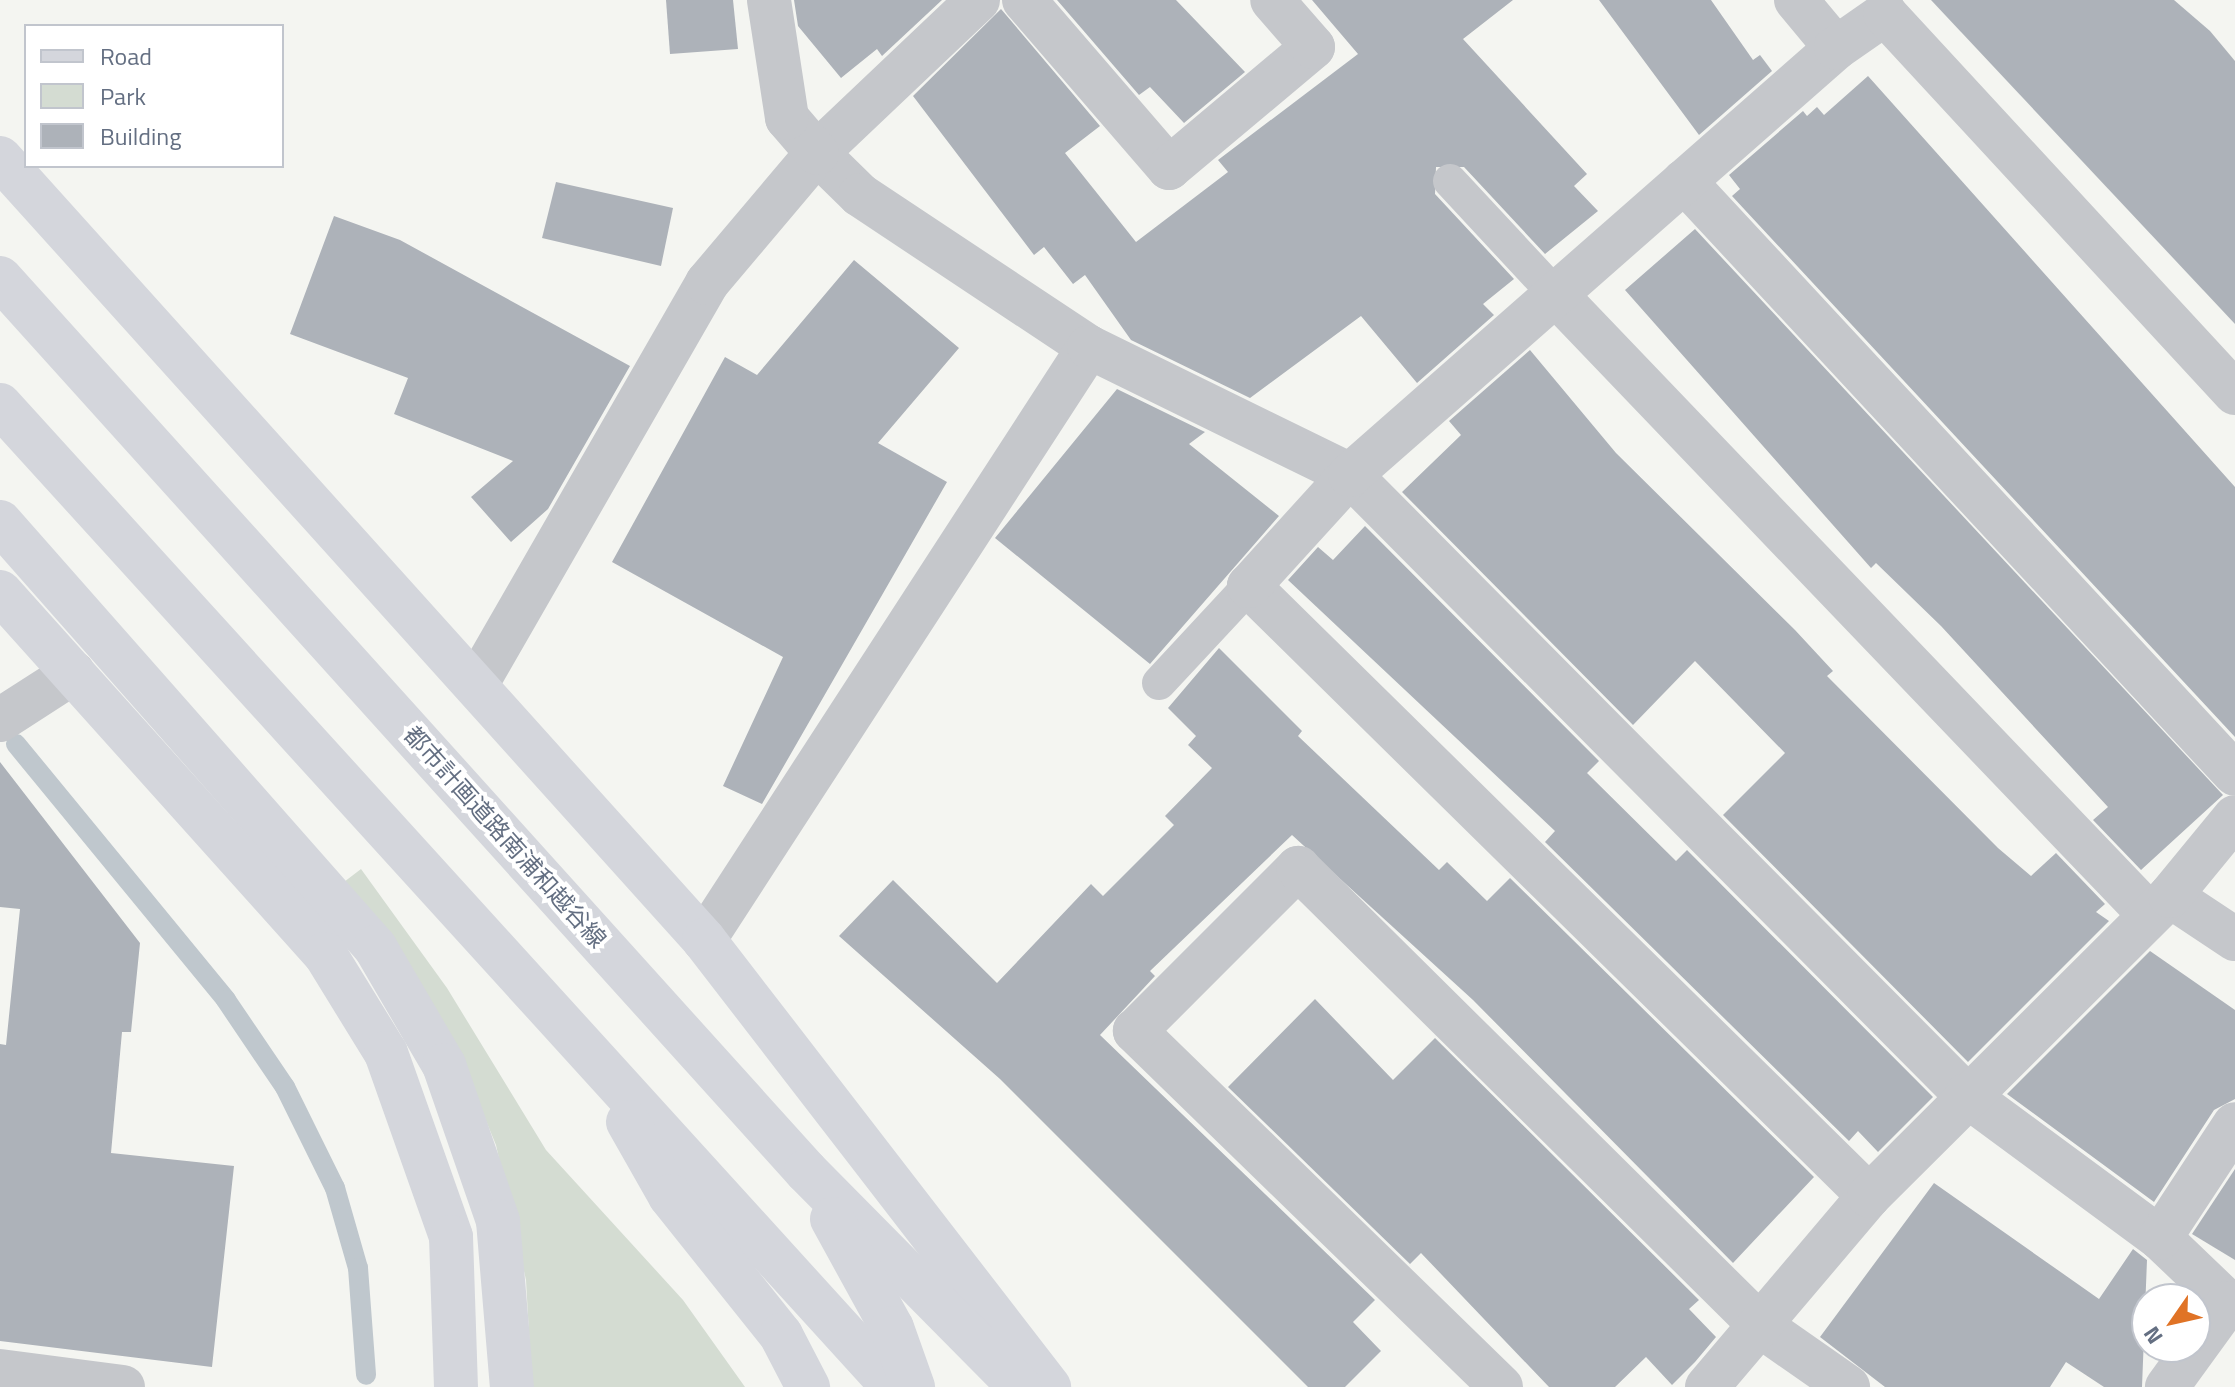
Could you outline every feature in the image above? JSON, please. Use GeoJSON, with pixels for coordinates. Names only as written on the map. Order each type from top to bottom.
{"type":"FeatureCollection","features":[{"type":"Feature","properties":{"kind":"street"},"geometry":{"type":"LineString","coordinates":[[769,0],[787,118],[860,195],[1089,347],[1350,475],[1966,1095],[2160,1238],[2228,1303],[2167,1387]]}},
{"type":"Feature","properties":{"kind":"street"},"geometry":{"type":"LineString","coordinates":[[476,685],[707,283],[817,153],[978,0]]}},
{"type":"Feature","properties":{"kind":"street"},"geometry":{"type":"LineString","coordinates":[[1024,0],[1169,168],[1313,47],[1272,0]]}},
{"type":"Feature","properties":{"kind":"street"},"geometry":{"type":"LineString","coordinates":[[1796,0],[1836,48]]}},
{"type":"Feature","properties":{"kind":"street"},"geometry":{"type":"LineString","coordinates":[[1869,1196],[1249,586],[1350,475],[1836,48],[1893,7],[2235,393]]}},
{"type":"Feature","properties":{"kind":"street"},"geometry":{"type":"LineString","coordinates":[[0,158],[704,940],[1049,1387]]}},
{"type":"Feature","properties":{"kind":"street"},"geometry":{"type":"LineString","coordinates":[[1684,181],[2235,774]]}},
{"type":"Feature","properties":{"kind":"street","name":"都市計画道路南浦和越谷線"},"geometry":{"type":"LineString","coordinates":[[0,278],[806,1171],[1020,1387]]}},
{"type":"Feature","properties":{"kind":"street"},"geometry":{"type":"LineString","coordinates":[[1556,295],[2160,905],[2235,939]]}},
{"type":"Feature","properties":{"kind":"street"},"geometry":{"type":"LineString","coordinates":[[704,940],[1089,347]]}},
{"type":"Feature","properties":{"kind":"street"},"geometry":{"type":"LineString","coordinates":[[0,405],[329,772],[587,1049],[893,1387]]}},
{"type":"Feature","properties":{"kind":"street"},"geometry":{"type":"LineString","coordinates":[[0,522],[375,947],[444,1065],[498,1221],[512,1387]]}},
{"type":"Feature","properties":{"kind":"street"},"geometry":{"type":"LineString","coordinates":[[0,592],[325,954],[386,1053],[451,1237],[456,1387]]}},
{"type":"Feature","properties":{"kind":"street"},"geometry":{"type":"LineString","coordinates":[[0,720],[73,673]]}},
{"type":"Feature","properties":{"kind":"street"},"geometry":{"type":"LineString","coordinates":[[1707,1387],[1762,1327],[1869,1196],[1966,1095],[2160,905],[2235,817]]}},
{"type":"Feature","properties":{"kind":"street"},"geometry":{"type":"LineString","coordinates":[[1501,1387],[1135,1031],[1298,868],[1762,1327],[1848,1387]]}},
{"type":"Feature","properties":{"kind":"street"},"geometry":{"type":"LineString","coordinates":[[587,1049],[670,1196],[781,1335],[808,1387]]}},
{"type":"Feature","properties":{"kind":"street"},"geometry":{"type":"LineString","coordinates":[[2160,1238],[2235,1124]]}},
{"type":"Feature","properties":{"kind":"street"},"geometry":{"type":"LineString","coordinates":[[806,1171],[892,1328],[913,1387]]}},
{"type":"Feature","properties":{"kind":"street"},"geometry":{"type":"LineString","coordinates":[[0,1371],[123,1387]]}},
{"type":"Feature","properties":{"kind":"lane"},"geometry":{"type":"LineString","coordinates":[[1450,181],[1556,295]]}},
{"type":"Feature","properties":{"kind":"lane"},"geometry":{"type":"LineString","coordinates":[[1159,683],[1249,586]]}},
{"type":"Feature","properties":{"kind":"green space"},"geometry":{"type":"Polygon","coordinates":[[[361,869],[447,988],[546,1150],[683,1300],[745,1387],[532,1387],[526,1280],[496,1145],[458,1053],[344,882],[361,869]]]}},
{"type":"Feature","properties":{"kind":"building"},"geometry":{"type":"Polygon","coordinates":[[[666,0],[733,0],[738,49],[670,54],[666,0]]]}},
{"type":"Feature","properties":{"kind":"building"},"geometry":{"type":"Polygon","coordinates":[[[794,0],[942,0],[882,56],[877,49],[841,78],[798,26],[794,0]]]}},
{"type":"Feature","properties":{"kind":"building"},"geometry":{"type":"Polygon","coordinates":[[[1057,0],[1176,0],[1245,72],[1184,123],[1150,87],[1139,95],[1057,0]]]}},
{"type":"Feature","properties":{"kind":"building"},"geometry":{"type":"Polygon","coordinates":[[[1312,0],[1513,0],[1463,39],[1587,174],[1574,186],[1598,211],[1545,254],[1464,167],[1436,167],[1435,194],[1514,279],[1483,304],[1494,315],[1417,383],[1361,316],[1250,398],[1131,340],[1085,275],[1073,284],[1044,247],[1034,255],[913,96],[1001,9],[1100,126],[1065,153],[1136,242],[1228,172],[1218,160],[1358,54],[1312,0]]]}},
{"type":"Feature","properties":{"kind":"building"},"geometry":{"type":"Polygon","coordinates":[[[1599,0],[1711,0],[1753,60],[1760,55],[1772,71],[1699,135],[1599,0]]]}},
{"type":"Feature","properties":{"kind":"building"},"geometry":{"type":"Polygon","coordinates":[[[1931,0],[2174,0],[2210,31],[2235,61],[2235,324],[1931,0]]]}},
{"type":"Feature","properties":{"kind":"building"},"geometry":{"type":"Polygon","coordinates":[[[1868,76],[2235,487],[2235,737],[1732,196],[1740,189],[1729,175],[1803,111],[1807,116],[1817,107],[1824,115],[1868,76]]]}},
{"type":"Feature","properties":{"kind":"building"},"geometry":{"type":"Polygon","coordinates":[[[556,182],[673,208],[661,266],[542,238],[556,182]]]}},
{"type":"Feature","properties":{"kind":"building"},"geometry":{"type":"Polygon","coordinates":[[[334,216],[400,240],[630,366],[548,509],[511,542],[471,497],[513,461],[394,414],[408,378],[290,334],[334,216]]]}},
{"type":"Feature","properties":{"kind":"building"},"geometry":{"type":"Polygon","coordinates":[[[1695,229],[2223,795],[2141,870],[2093,820],[2108,807],[1941,626],[1876,563],[1871,568],[1625,290],[1695,229]]]}},
{"type":"Feature","properties":{"kind":"building"},"geometry":{"type":"Polygon","coordinates":[[[854,260],[959,348],[878,443],[947,482],[762,804],[723,786],[783,657],[612,562],[725,357],[757,375],[854,260]]]}},
{"type":"Feature","properties":{"kind":"building"},"geometry":{"type":"Polygon","coordinates":[[[1530,350],[1616,453],[1795,630],[1833,671],[1827,676],[1998,848],[2031,876],[2056,853],[2105,904],[2096,912],[2109,921],[1968,1062],[1723,815],[1785,753],[1695,661],[1633,725],[1402,492],[1461,435],[1449,421],[1530,350]]]}},
{"type":"Feature","properties":{"kind":"building"},"geometry":{"type":"Polygon","coordinates":[[[1117,389],[1205,432],[1189,444],[1279,516],[1150,664],[995,538],[1117,389]]]}},
{"type":"Feature","properties":{"kind":"building"},"geometry":{"type":"Polygon","coordinates":[[[1365,526],[1599,761],[1587,773],[1676,861],[1687,850],[1933,1097],[1878,1152],[1858,1131],[1849,1141],[1545,842],[1555,831],[1288,580],[1318,547],[1333,560],[1365,526]]]}},
{"type":"Feature","properties":{"kind":"building"},"geometry":{"type":"Polygon","coordinates":[[[1219,648],[1302,731],[1298,736],[1439,870],[1447,862],[1487,901],[1510,878],[1814,1177],[1733,1263],[1473,1000],[1292,835],[1150,971],[1155,976],[1100,1035],[1375,1300],[1353,1322],[1381,1351],[1345,1387],[1308,1387],[1000,1079],[839,936],[893,880],[997,983],[1091,884],[1103,896],[1174,825],[1165,816],[1212,768],[1188,745],[1196,736],[1168,708],[1219,648]]]}},
{"type":"Feature","properties":{"kind":"building"},"geometry":{"type":"Polygon","coordinates":[[[0,762],[140,943],[131,1032],[122,1032],[111,1153],[234,1166],[212,1367],[0,1341],[0,1044],[6,1045],[20,909],[0,907],[0,762]]]}},
{"type":"Feature","properties":{"kind":"building"},"geometry":{"type":"Polygon","coordinates":[[[2150,951],[2235,1010],[2235,1099],[2214,1110],[2154,1202],[2007,1094],[2150,951]]]}},
{"type":"Feature","properties":{"kind":"building"},"geometry":{"type":"Polygon","coordinates":[[[1315,999],[1393,1080],[1435,1038],[1699,1300],[1689,1309],[1716,1337],[1672,1385],[1646,1357],[1615,1387],[1549,1387],[1421,1253],[1410,1264],[1228,1087],[1315,999]]]}},
{"type":"Feature","properties":{"kind":"building"},"geometry":{"type":"Polygon","coordinates":[[[2235,1169],[2235,1260],[2192,1234],[2235,1169]]]}},
{"type":"Feature","properties":{"kind":"building"},"geometry":{"type":"Polygon","coordinates":[[[1934,1183],[2099,1299],[2133,1249],[2147,1260],[2146,1283],[2131,1283],[2131,1363],[2143,1363],[2142,1387],[2104,1387],[2066,1362],[2050,1387],[1885,1387],[1820,1337],[1934,1183]]]}},
{"type":"Feature","properties":{"kind":"waterway"},"geometry":{"type":"LineString","coordinates":[[16,744],[226,1000],[285,1087],[335,1188],[358,1268],[366,1375]]}}]}
